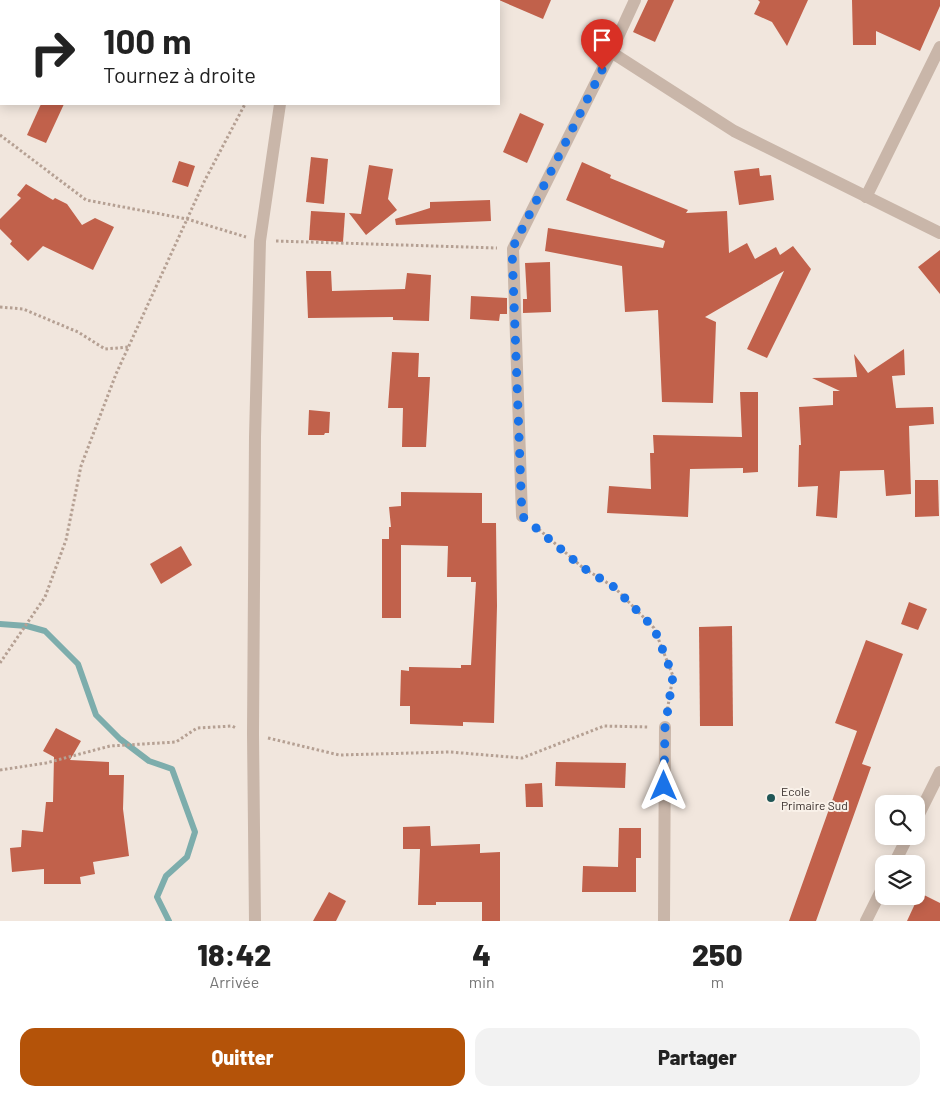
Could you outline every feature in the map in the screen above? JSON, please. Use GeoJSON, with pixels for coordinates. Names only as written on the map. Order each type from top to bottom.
{"type":"FeatureCollection","features":[{"type":"Feature","properties":{"kind":"street"},"geometry":{"type":"LineString","coordinates":[[522,516],[512,249],[611,52],[635,0]]}},
{"type":"Feature","properties":{"kind":"street"},"geometry":{"type":"LineString","coordinates":[[866,197],[940,47]]}},
{"type":"Feature","properties":{"kind":"street"},"geometry":{"type":"LineString","coordinates":[[611,52],[734,130],[940,234]]}},
{"type":"Feature","properties":{"kind":"street"},"geometry":{"type":"LineString","coordinates":[[255,921],[253,734],[255,436],[260,241],[280,105]]}},
{"type":"Feature","properties":{"kind":"street"},"geometry":{"type":"LineString","coordinates":[[664,921],[665,728]]}},
{"type":"Feature","properties":{"kind":"street"},"geometry":{"type":"LineString","coordinates":[[925,802],[940,772]]}},
{"type":"Feature","properties":{"kind":"street"},"geometry":{"type":"LineString","coordinates":[[866,921],[875,903]]}},
{"type":"Feature","properties":{"kind":"path"},"geometry":{"type":"LineString","coordinates":[[0,663],[45,597],[66,540],[81,466],[128,347],[187,219],[244,105]]}},
{"type":"Feature","properties":{"kind":"path"},"geometry":{"type":"LineString","coordinates":[[0,135],[86,200],[187,219],[260,241],[512,249]]}},
{"type":"Feature","properties":{"kind":"path"},"geometry":{"type":"LineString","coordinates":[[0,307],[23,309],[78,332],[105,349],[128,347]]}},
{"type":"Feature","properties":{"kind":"path"},"geometry":{"type":"LineString","coordinates":[[0,770],[46,763],[110,746],[176,742],[197,728],[232,726],[253,734],[339,755],[450,752],[522,758],[604,726],[665,728],[673,676],[654,628],[614,587],[582,567],[522,516]]}},
{"type":"Feature","properties":{"kind":"building"},"geometry":{"type":"Polygon","coordinates":[[[500,0],[500,0],[551,0],[543,19],[500,0]]]}},
{"type":"Feature","properties":{"kind":"building"},"geometry":{"type":"Polygon","coordinates":[[[648,0],[674,0],[655,42],[633,32],[648,0]]]}},
{"type":"Feature","properties":{"kind":"building"},"geometry":{"type":"Polygon","coordinates":[[[758,0],[808,0],[787,46],[772,22],[754,14],[760,2],[758,0]]]}},
{"type":"Feature","properties":{"kind":"building"},"geometry":{"type":"Polygon","coordinates":[[[852,0],[940,0],[940,6],[920,51],[876,31],[876,45],[853,45],[852,0]]]}},
{"type":"Feature","properties":{"kind":"building"},"geometry":{"type":"Polygon","coordinates":[[[41,105],[64,105],[46,143],[27,135],[41,105]]]}},
{"type":"Feature","properties":{"kind":"building"},"geometry":{"type":"Polygon","coordinates":[[[520,113],[544,124],[527,163],[503,152],[520,113]]]}},
{"type":"Feature","properties":{"kind":"building"},"geometry":{"type":"Polygon","coordinates":[[[311,157],[328,159],[324,204],[306,202],[311,157]]]}},
{"type":"Feature","properties":{"kind":"building"},"geometry":{"type":"Polygon","coordinates":[[[179,161],[195,166],[188,187],[172,182],[179,161]]]}},
{"type":"Feature","properties":{"kind":"building"},"geometry":{"type":"Polygon","coordinates":[[[582,162],[611,175],[610,178],[688,210],[686,213],[727,211],[729,253],[747,243],[755,259],[776,247],[780,255],[793,246],[811,269],[767,358],[747,349],[784,271],[705,317],[716,322],[713,403],[662,402],[658,310],[625,312],[622,266],[545,251],[548,228],[663,248],[665,241],[566,200],[582,162]]]}},
{"type":"Feature","properties":{"kind":"building"},"geometry":{"type":"Polygon","coordinates":[[[369,165],[393,169],[388,199],[397,210],[366,235],[349,213],[361,214],[369,165]]]}},
{"type":"Feature","properties":{"kind":"building"},"geometry":{"type":"Polygon","coordinates":[[[759,168],[760,176],[771,175],[774,200],[739,205],[734,171],[759,168]]]}},
{"type":"Feature","properties":{"kind":"building"},"geometry":{"type":"Polygon","coordinates":[[[26,184],[53,200],[55,198],[67,204],[82,225],[95,218],[114,227],[93,270],[43,246],[28,261],[10,244],[12,241],[0,229],[0,219],[21,198],[17,195],[26,184]]]}},
{"type":"Feature","properties":{"kind":"building"},"geometry":{"type":"Polygon","coordinates":[[[490,200],[491,221],[396,225],[395,219],[430,208],[430,202],[490,200]]]}},
{"type":"Feature","properties":{"kind":"building"},"geometry":{"type":"Polygon","coordinates":[[[311,211],[345,213],[343,242],[309,240],[311,211]]]}},
{"type":"Feature","properties":{"kind":"building"},"geometry":{"type":"Polygon","coordinates":[[[940,250],[940,294],[918,267],[940,250]]]}},
{"type":"Feature","properties":{"kind":"building"},"geometry":{"type":"Polygon","coordinates":[[[550,262],[551,312],[523,313],[523,299],[527,299],[525,263],[550,262]]]}},
{"type":"Feature","properties":{"kind":"building"},"geometry":{"type":"Polygon","coordinates":[[[306,271],[331,271],[332,291],[405,289],[407,273],[431,275],[429,321],[393,320],[393,317],[308,318],[306,271]]]}},
{"type":"Feature","properties":{"kind":"building"},"geometry":{"type":"Polygon","coordinates":[[[471,296],[507,298],[507,314],[500,314],[499,321],[470,319],[471,296]]]}},
{"type":"Feature","properties":{"kind":"building"},"geometry":{"type":"Polygon","coordinates":[[[904,349],[905,375],[892,376],[896,408],[933,407],[934,424],[909,426],[911,494],[886,496],[884,470],[840,471],[837,518],[816,516],[818,486],[798,487],[799,445],[801,445],[799,407],[833,405],[833,391],[840,391],[812,378],[857,377],[854,354],[868,373],[904,349]]]}},
{"type":"Feature","properties":{"kind":"building"},"geometry":{"type":"Polygon","coordinates":[[[392,352],[419,353],[418,377],[430,377],[426,447],[402,447],[403,408],[388,408],[392,352]]]}},
{"type":"Feature","properties":{"kind":"building"},"geometry":{"type":"Polygon","coordinates":[[[740,392],[758,392],[758,472],[743,473],[743,468],[690,469],[688,517],[607,513],[609,486],[651,489],[650,453],[654,453],[653,435],[742,437],[740,392]]]}},
{"type":"Feature","properties":{"kind":"building"},"geometry":{"type":"Polygon","coordinates":[[[309,410],[330,412],[329,433],[324,435],[308,435],[309,410]]]}},
{"type":"Feature","properties":{"kind":"building"},"geometry":{"type":"Polygon","coordinates":[[[915,480],[938,480],[939,516],[915,517],[915,480]]]}},
{"type":"Feature","properties":{"kind":"building"},"geometry":{"type":"Polygon","coordinates":[[[401,492],[482,493],[482,523],[496,523],[497,606],[494,723],[463,722],[463,726],[410,724],[410,706],[400,706],[401,670],[409,671],[409,667],[461,668],[461,665],[471,665],[476,582],[471,582],[471,577],[447,577],[448,546],[401,545],[401,618],[382,618],[382,539],[389,539],[389,527],[391,527],[389,507],[401,506],[401,492]]]}},
{"type":"Feature","properties":{"kind":"building"},"geometry":{"type":"Polygon","coordinates":[[[181,546],[192,565],[161,584],[150,564],[181,546]]]}},
{"type":"Feature","properties":{"kind":"building"},"geometry":{"type":"Polygon","coordinates":[[[909,602],[927,609],[918,630],[901,624],[909,602]]]}},
{"type":"Feature","properties":{"kind":"building"},"geometry":{"type":"Polygon","coordinates":[[[732,626],[733,726],[700,726],[699,627],[732,626]]]}},
{"type":"Feature","properties":{"kind":"building"},"geometry":{"type":"Polygon","coordinates":[[[866,640],[903,654],[862,764],[871,767],[816,921],[789,921],[857,731],[835,723],[866,640]]]}},
{"type":"Feature","properties":{"kind":"building"},"geometry":{"type":"Polygon","coordinates":[[[56,728],[81,741],[70,760],[109,762],[109,775],[124,775],[123,809],[129,856],[93,862],[95,874],[80,877],[81,884],[44,884],[44,869],[12,872],[10,848],[21,847],[22,830],[43,832],[46,802],[53,802],[54,757],[43,751],[56,728]]]}},
{"type":"Feature","properties":{"kind":"building"},"geometry":{"type":"Polygon","coordinates":[[[556,762],[626,763],[625,788],[555,786],[556,762]]]}},
{"type":"Feature","properties":{"kind":"building"},"geometry":{"type":"Polygon","coordinates":[[[542,783],[543,807],[526,807],[525,784],[542,783]]]}},
{"type":"Feature","properties":{"kind":"building"},"geometry":{"type":"Polygon","coordinates":[[[430,826],[431,846],[480,844],[480,853],[500,852],[500,921],[482,921],[482,902],[436,902],[436,905],[418,905],[420,849],[403,849],[403,827],[430,826]]]}},
{"type":"Feature","properties":{"kind":"building"},"geometry":{"type":"Polygon","coordinates":[[[619,828],[641,828],[641,858],[636,858],[636,892],[582,892],[583,866],[618,867],[619,828]]]}},
{"type":"Feature","properties":{"kind":"building"},"geometry":{"type":"Polygon","coordinates":[[[329,892],[346,901],[336,921],[313,921],[329,892]]]}},
{"type":"Feature","properties":{"kind":"building"},"geometry":{"type":"Polygon","coordinates":[[[925,896],[940,903],[940,921],[907,921],[914,905],[925,905],[925,896]]]}},
{"type":"Feature","properties":{"kind":"waterway"},"geometry":{"type":"LineString","coordinates":[[0,624],[27,626],[45,631],[78,664],[96,715],[120,739],[149,761],[172,769],[195,832],[187,857],[166,876],[157,897],[169,921]]}},
{"type":"Feature","properties":{"kind":"place","name":"Ecole Primaire Sud"},"geometry":{"type":"Point","coordinates":[771,798]}},
{"type":"Feature","properties":{"kind":"route"},"geometry":{"type":"LineString","coordinates":[[602,70],[512,249],[522,516],[582,567],[614,587],[654,628],[673,676],[665,728],[664,786]]}}]}
